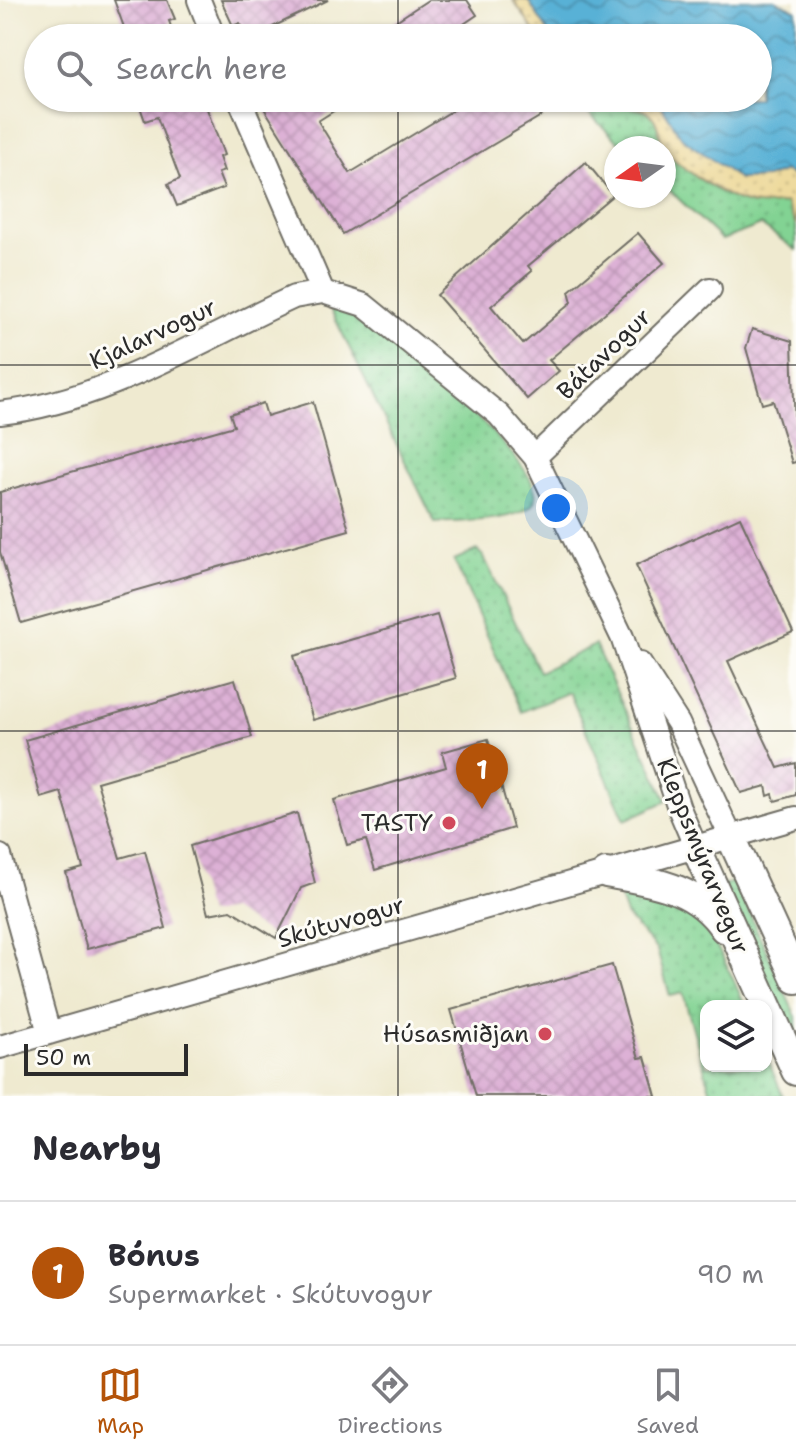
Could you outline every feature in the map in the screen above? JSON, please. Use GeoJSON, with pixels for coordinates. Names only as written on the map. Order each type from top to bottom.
{"type":"FeatureCollection","features":[{"type":"Feature","properties":{"kind":"street"},"geometry":{"type":"LineString","coordinates":[[199,0],[208,24]]}},
{"type":"Feature","properties":{"kind":"street"},"geometry":{"type":"LineString","coordinates":[[245,112],[323,292]]}},
{"type":"Feature","properties":{"kind":"street","name":"Bátavogur"},"geometry":{"type":"LineString","coordinates":[[535,457],[710,289]]}},
{"type":"Feature","properties":{"kind":"street","name":"Kjalarvogur"},"geometry":{"type":"LineString","coordinates":[[0,413],[55,404],[92,391],[294,297],[323,292]]}},
{"type":"Feature","properties":{"kind":"street","name":"Kleppsmýrarvegur"},"geometry":{"type":"LineString","coordinates":[[323,292],[364,305],[499,415],[535,457],[622,637],[678,723],[796,979]]}},
{"type":"Feature","properties":{"kind":"street","name":"Kleppsmýrarvegur"},"geometry":{"type":"LineString","coordinates":[[622,637],[681,815],[796,1071]]}},
{"type":"Feature","properties":{"kind":"street","name":"Skútuvogur"},"geometry":{"type":"LineString","coordinates":[[0,1047],[796,818]]}},
{"type":"Feature","properties":{"kind":"street"},"geometry":{"type":"LineString","coordinates":[[0,856],[49,1033]]}},
{"type":"Feature","properties":{"kind":"street"},"geometry":{"type":"LineString","coordinates":[[606,873],[686,892],[715,915],[746,961]]}},
{"type":"Feature","properties":{"kind":"green space"},"geometry":{"type":"Polygon","coordinates":[[[587,112],[647,112],[660,136],[612,136],[587,112]]]}},
{"type":"Feature","properties":{"kind":"green space"},"geometry":{"type":"Polygon","coordinates":[[[676,161],[700,180],[733,199],[759,205],[786,203],[796,225],[796,250],[761,225],[722,240],[676,196],[676,161]]]}},
{"type":"Feature","properties":{"kind":"green space"},"geometry":{"type":"Polygon","coordinates":[[[335,302],[353,312],[396,346],[492,433],[518,461],[533,485],[534,502],[528,509],[504,517],[435,523],[329,306],[335,302]]]}},
{"type":"Feature","properties":{"kind":"green space"},"geometry":{"type":"Polygon","coordinates":[[[477,550],[484,557],[539,672],[595,645],[667,801],[625,820],[569,692],[521,712],[454,560],[477,550]]]}},
{"type":"Feature","properties":{"kind":"green space"},"geometry":{"type":"Polygon","coordinates":[[[735,881],[796,1017],[796,1034],[772,996],[721,886],[735,881]]]}},
{"type":"Feature","properties":{"kind":"green space"},"geometry":{"type":"Polygon","coordinates":[[[638,895],[679,906],[707,932],[728,968],[742,1000],[700,1000],[700,1053],[683,993],[670,996],[657,950],[626,915],[620,898],[638,895]]]}},
{"type":"Feature","properties":{"kind":"green space"},"geometry":{"type":"Polygon","coordinates":[[[772,1070],[783,1096],[712,1096],[705,1072],[772,1070]]]}},
{"type":"Feature","properties":{"kind":"sand"},"geometry":{"type":"Polygon","coordinates":[[[513,0],[528,0],[543,24],[529,24],[513,0]]]}},
{"type":"Feature","properties":{"kind":"sand"},"geometry":{"type":"Polygon","coordinates":[[[647,112],[665,112],[682,138],[766,178],[785,171],[796,178],[796,225],[786,203],[759,205],[743,202],[713,187],[679,164],[676,161],[676,136],[660,136],[655,120],[647,112]]]}},
{"type":"Feature","properties":{"kind":"water"},"geometry":{"type":"Polygon","coordinates":[[[528,0],[775,0],[796,10],[796,178],[785,171],[766,178],[739,179],[682,138],[665,112],[772,112],[772,24],[543,24],[528,0]]]}},
{"type":"Feature","properties":{"kind":"building"},"geometry":{"type":"Polygon","coordinates":[[[114,0],[167,0],[175,19],[169,21],[170,24],[123,24],[114,0]]]}},
{"type":"Feature","properties":{"kind":"building"},"geometry":{"type":"Polygon","coordinates":[[[221,0],[328,0],[279,24],[232,24],[221,0]]]}},
{"type":"Feature","properties":{"kind":"building"},"geometry":{"type":"Polygon","coordinates":[[[428,0],[467,0],[477,15],[464,24],[391,24],[428,0]]]}},
{"type":"Feature","properties":{"kind":"building"},"geometry":{"type":"Polygon","coordinates":[[[142,112],[208,112],[224,155],[219,157],[224,171],[218,173],[224,188],[177,206],[168,184],[180,179],[157,117],[145,121],[142,112]]]}},
{"type":"Feature","properties":{"kind":"building"},"geometry":{"type":"Polygon","coordinates":[[[266,112],[332,112],[318,121],[350,173],[450,112],[539,112],[541,116],[343,234],[266,112]]]}},
{"type":"Feature","properties":{"kind":"building"},"geometry":{"type":"Polygon","coordinates":[[[586,162],[604,184],[604,203],[528,266],[532,271],[491,306],[523,344],[572,302],[569,291],[638,233],[664,263],[549,360],[559,371],[527,399],[437,295],[586,162]]]}},
{"type":"Feature","properties":{"kind":"building"},"geometry":{"type":"Polygon","coordinates":[[[752,329],[792,341],[796,462],[792,463],[773,401],[762,404],[746,348],[752,329]]]}},
{"type":"Feature","properties":{"kind":"building"},"geometry":{"type":"Polygon","coordinates":[[[313,402],[349,530],[21,623],[0,552],[0,492],[234,426],[230,414],[263,403],[267,416],[313,402]]]}},
{"type":"Feature","properties":{"kind":"building"},"geometry":{"type":"Polygon","coordinates":[[[740,517],[793,632],[728,661],[778,768],[796,763],[796,795],[775,801],[773,794],[768,796],[766,786],[741,793],[636,565],[740,517]]]}},
{"type":"Feature","properties":{"kind":"building"},"geometry":{"type":"Polygon","coordinates":[[[437,615],[456,678],[313,720],[294,656],[437,615]]]}},
{"type":"Feature","properties":{"kind":"building"},"geometry":{"type":"Polygon","coordinates":[[[235,679],[252,737],[97,782],[120,858],[145,851],[166,928],[87,949],[66,873],[83,868],[61,792],[41,798],[25,740],[235,679]]]}},
{"type":"Feature","properties":{"kind":"building"},"geometry":{"type":"Polygon","coordinates":[[[488,739],[513,828],[375,870],[366,840],[347,845],[334,800],[446,767],[442,752],[488,739]]]}},
{"type":"Feature","properties":{"kind":"building"},"geometry":{"type":"Polygon","coordinates":[[[297,813],[315,883],[301,888],[276,938],[231,910],[208,914],[190,846],[297,813]]]}},
{"type":"Feature","properties":{"kind":"building","name":"Húsasmiðjan"},"geometry":{"type":"Polygon","coordinates":[[[612,965],[639,1058],[645,1057],[656,1096],[476,1096],[451,1010],[612,965]]]}},
{"type":"Feature","properties":{"kind":"place","name":"Bónus"},"geometry":{"type":"Point","coordinates":[482,809]}},
{"type":"Feature","properties":{"kind":"place","name":"TASTY"},"geometry":{"type":"Point","coordinates":[449,823]}},
{"type":"Feature","properties":{"kind":"place","name":"Húsasmiðjan"},"geometry":{"type":"Point","coordinates":[545,1034]}}]}
